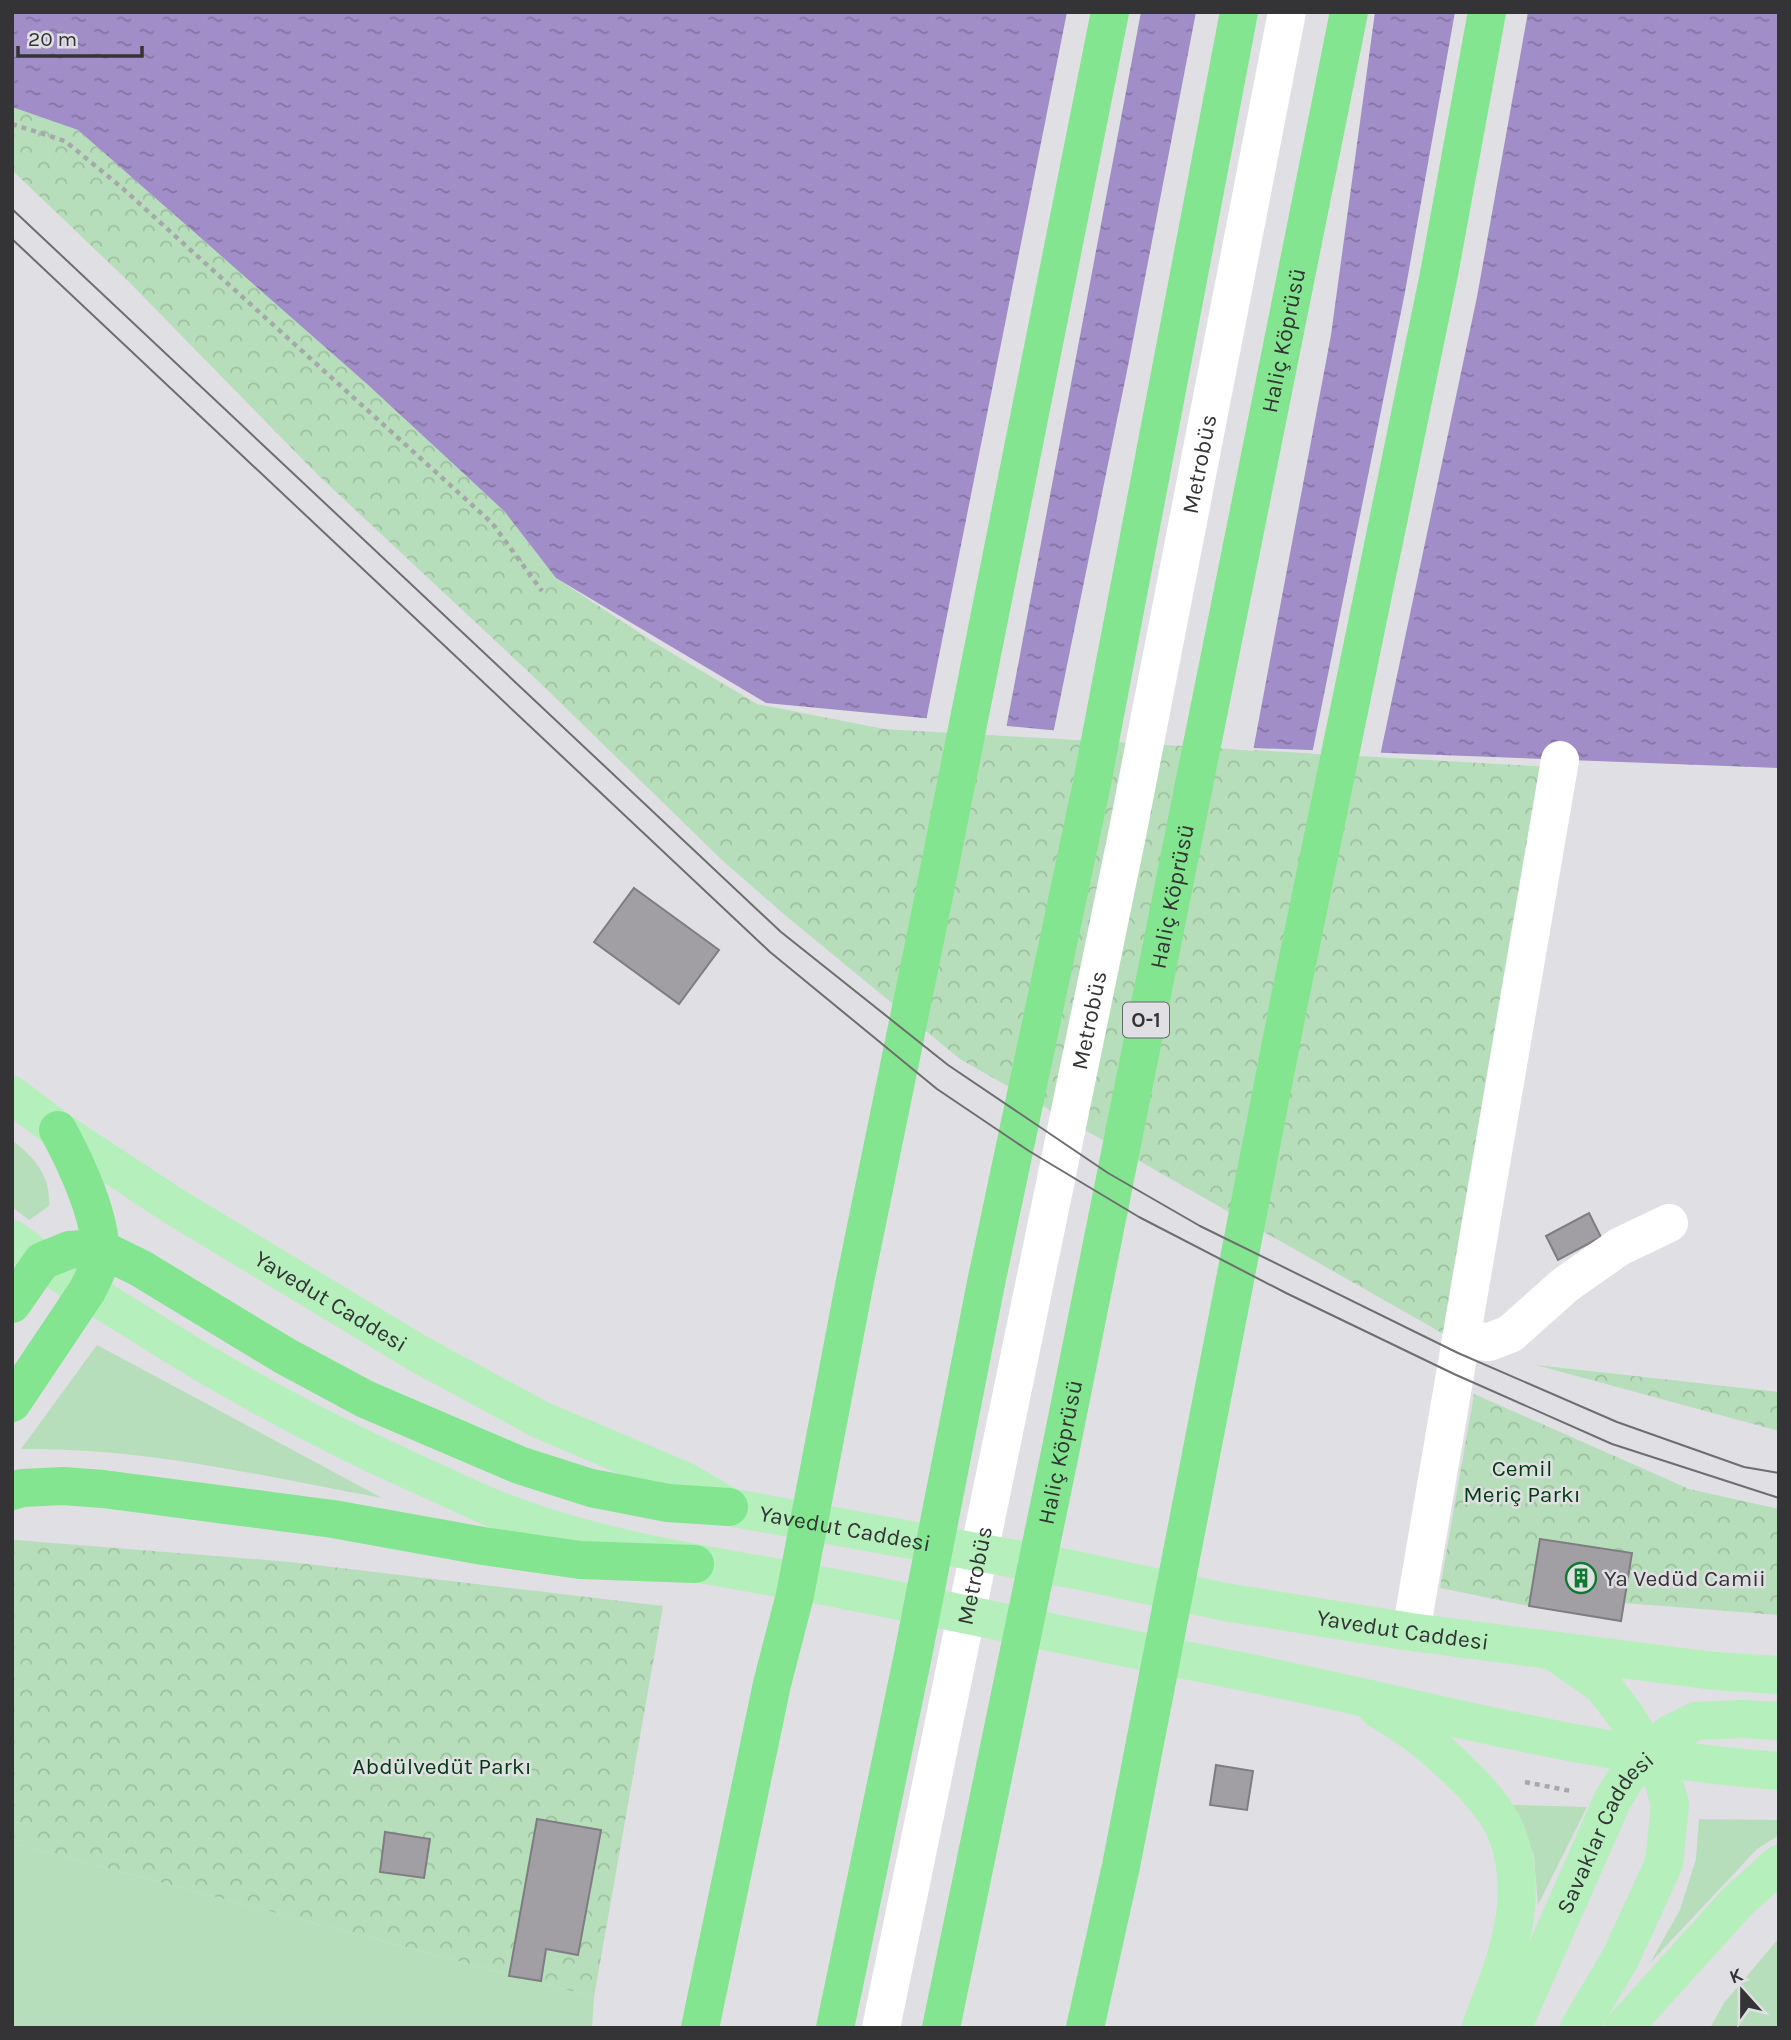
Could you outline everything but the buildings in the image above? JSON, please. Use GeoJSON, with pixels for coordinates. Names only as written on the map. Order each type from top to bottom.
{"type":"FeatureCollection","features":[{"type":"Feature","properties":{"kind":"highway"},"geometry":{"type":"LineString","coordinates":[[700,2028],[772,1684],[795,1595],[855,1281],[1110,12]]}},
{"type":"Feature","properties":{"kind":"highway"},"geometry":{"type":"LineString","coordinates":[[835,2028],[912,1660],[986,1283],[1092,783],[1239,12]]}},
{"type":"Feature","properties":{"kind":"highway","name":"Haliç Köprüsü"},"geometry":{"type":"LineString","coordinates":[[941,2028],[1062,1448],[1349,12]]}},
{"type":"Feature","properties":{"kind":"highway"},"geometry":{"type":"LineString","coordinates":[[1085,2028],[1121,1866],[1289,1002],[1439,274],[1487,12]]}},
{"type":"Feature","properties":{"kind":"highway"},"geometry":{"type":"LineString","coordinates":[[12,1403],[87,1291],[100,1260],[88,1197],[75,1160],[58,1129]]}},
{"type":"Feature","properties":{"kind":"highway"},"geometry":{"type":"LineString","coordinates":[[12,1304],[42,1261],[69,1250],[99,1248],[140,1268],[285,1356],[365,1399],[519,1465],[591,1488],[668,1503],[729,1507]]}},
{"type":"Feature","properties":{"kind":"highway"},"geometry":{"type":"LineString","coordinates":[[12,1491],[63,1486],[103,1489],[333,1519],[580,1560],[695,1564]]}},
{"type":"Feature","properties":{"kind":"main road","name":"Yavedut Caddesi"},"geometry":{"type":"LineString","coordinates":[[12,1095],[58,1129],[185,1213],[484,1390],[589,1442],[687,1482],[729,1507],[1076,1570],[1225,1602],[1411,1632],[1714,1671],[1779,1675]]}},
{"type":"Feature","properties":{"kind":"main road"},"geometry":{"type":"LineString","coordinates":[[12,1239],[87,1291],[197,1360],[279,1406],[378,1457],[504,1513],[587,1538],[695,1564],[849,1591],[1348,1693],[1455,1719],[1649,1757],[1711,1766],[1779,1770]]}},
{"type":"Feature","properties":{"kind":"main road"},"geometry":{"type":"LineString","coordinates":[[1553,1651],[1602,1685],[1625,1715],[1649,1757]]}},
{"type":"Feature","properties":{"kind":"main road"},"geometry":{"type":"LineString","coordinates":[[1348,1693],[1391,1716],[1424,1740],[1482,1793],[1502,1825],[1511,1847],[1516,1878],[1512,1938],[1480,2028]]}},
{"type":"Feature","properties":{"kind":"main road"},"geometry":{"type":"LineString","coordinates":[[1649,1757],[1668,1735],[1696,1721],[1742,1718],[1779,1721]]}},
{"type":"Feature","properties":{"kind":"main road","name":"Savaklar Caddesi"},"geometry":{"type":"LineString","coordinates":[[1511,2028],[1613,1798],[1628,1775],[1649,1757],[1669,1793],[1669,1835],[1664,1863],[1622,1957],[1579,2028]]}},
{"type":"Feature","properties":{"kind":"main road"},"geometry":{"type":"LineString","coordinates":[[1623,2028],[1738,1901],[1779,1864]]}},
{"type":"Feature","properties":{"kind":"lane","name":"Metrobüs"},"geometry":{"type":"LineString","coordinates":[[881,2028],[1127,835],[1287,12]]}},
{"type":"Feature","properties":{"kind":"lane"},"geometry":{"type":"LineString","coordinates":[[1411,1632],[1560,760]]}},
{"type":"Feature","properties":{"kind":"lane"},"geometry":{"type":"LineString","coordinates":[[1461,1340],[1489,1342],[1510,1334],[1544,1302],[1587,1269],[1619,1247],[1669,1223]]}},
{"type":"Feature","properties":{"kind":"path"},"geometry":{"type":"LineString","coordinates":[[12,124],[65,141],[120,186],[492,523],[542,591]]}},
{"type":"Feature","properties":{"kind":"green space"},"geometry":{"type":"Polygon","coordinates":[[[12,107],[78,130],[367,384],[505,512],[556,578],[655,643],[757,704],[884,729],[1551,767],[1456,1341],[960,1059],[786,916],[723,861],[535,678],[318,475],[128,281],[12,170],[12,107]]]}},
{"type":"Feature","properties":{"kind":"green space"},"geometry":{"type":"Polygon","coordinates":[[[12,1140],[40,1168],[49,1195],[49,1206],[29,1220],[12,1207],[12,1140]]]}},
{"type":"Feature","properties":{"kind":"green space"},"geometry":{"type":"Polygon","coordinates":[[[97,1345],[382,1498],[202,1464],[112,1453],[21,1449],[97,1345]]]}},
{"type":"Feature","properties":{"kind":"green space"},"geometry":{"type":"Polygon","coordinates":[[[1536,1365],[1779,1392],[1779,1431],[1536,1365]]]}},
{"type":"Feature","properties":{"kind":"green space","name":"Cemil Meriç Parkı"},"geometry":{"type":"Polygon","coordinates":[[[1474,1394],[1689,1489],[1779,1509],[1779,1615],[1624,1603],[1632,1553],[1540,1539],[1529,1606],[1440,1588],[1474,1394]]]}},
{"type":"Feature","properties":{"kind":"green space","name":"Abdülvedüt Parkı"},"geometry":{"type":"Polygon","coordinates":[[[12,1541],[290,1562],[663,1606],[594,1997],[12,1843],[12,1541]]]}},
{"type":"Feature","properties":{"kind":"green space"},"geometry":{"type":"Polygon","coordinates":[[[1513,1805],[1587,1807],[1538,1905],[1534,1856],[1513,1805]]]}},
{"type":"Feature","properties":{"kind":"green space"},"geometry":{"type":"Polygon","coordinates":[[[1699,1819],[1779,1820],[1779,1835],[1757,1849],[1650,1963],[1680,1910],[1696,1859],[1699,1819]]]}},
{"type":"Feature","properties":{"kind":"green space"},"geometry":{"type":"Polygon","coordinates":[[[12,1843],[594,1997],[592,2028],[12,2028],[12,1843]]]}},
{"type":"Feature","properties":{"kind":"green space"},"geometry":{"type":"Polygon","coordinates":[[[1779,1938],[1779,2028],[1710,2028],[1724,2003],[1779,1938]]]}},
{"type":"Feature","properties":{"kind":"water"},"geometry":{"type":"Polygon","coordinates":[[[12,12],[1779,12],[1779,768],[1228,747],[766,703],[556,578],[505,512],[367,384],[78,130],[12,107],[12,12]]]}},
{"type":"Feature","properties":{"kind":"pier"},"geometry":{"type":"Polygon","coordinates":[[[1067,12],[1141,12],[1006,729],[926,721],[1067,12]]]}},
{"type":"Feature","properties":{"kind":"pier"},"geometry":{"type":"Polygon","coordinates":[[[1196,12],[1375,12],[1331,335],[1253,751],[1053,734],[1196,12]]]}},
{"type":"Feature","properties":{"kind":"pier"},"geometry":{"type":"Polygon","coordinates":[[[1455,12],[1528,12],[1477,297],[1380,756],[1312,754],[1405,292],[1455,12]]]}},
{"type":"Feature","properties":{"kind":"tram line"},"geometry":{"type":"LineString","coordinates":[[12,209],[781,932],[948,1065],[1108,1173],[1200,1226],[1458,1353],[1617,1422],[1744,1467],[1779,1473]]}},
{"type":"Feature","properties":{"kind":"tram line"},"geometry":{"type":"LineString","coordinates":[[12,239],[770,952],[937,1089],[1029,1151],[1139,1217],[1286,1293],[1454,1374],[1612,1444],[1779,1498]]}},
{"type":"Feature","properties":{"kind":"place","name":"Ya Vedüd Camii"},"geometry":{"type":"Point","coordinates":[1581,1578]}}]}
